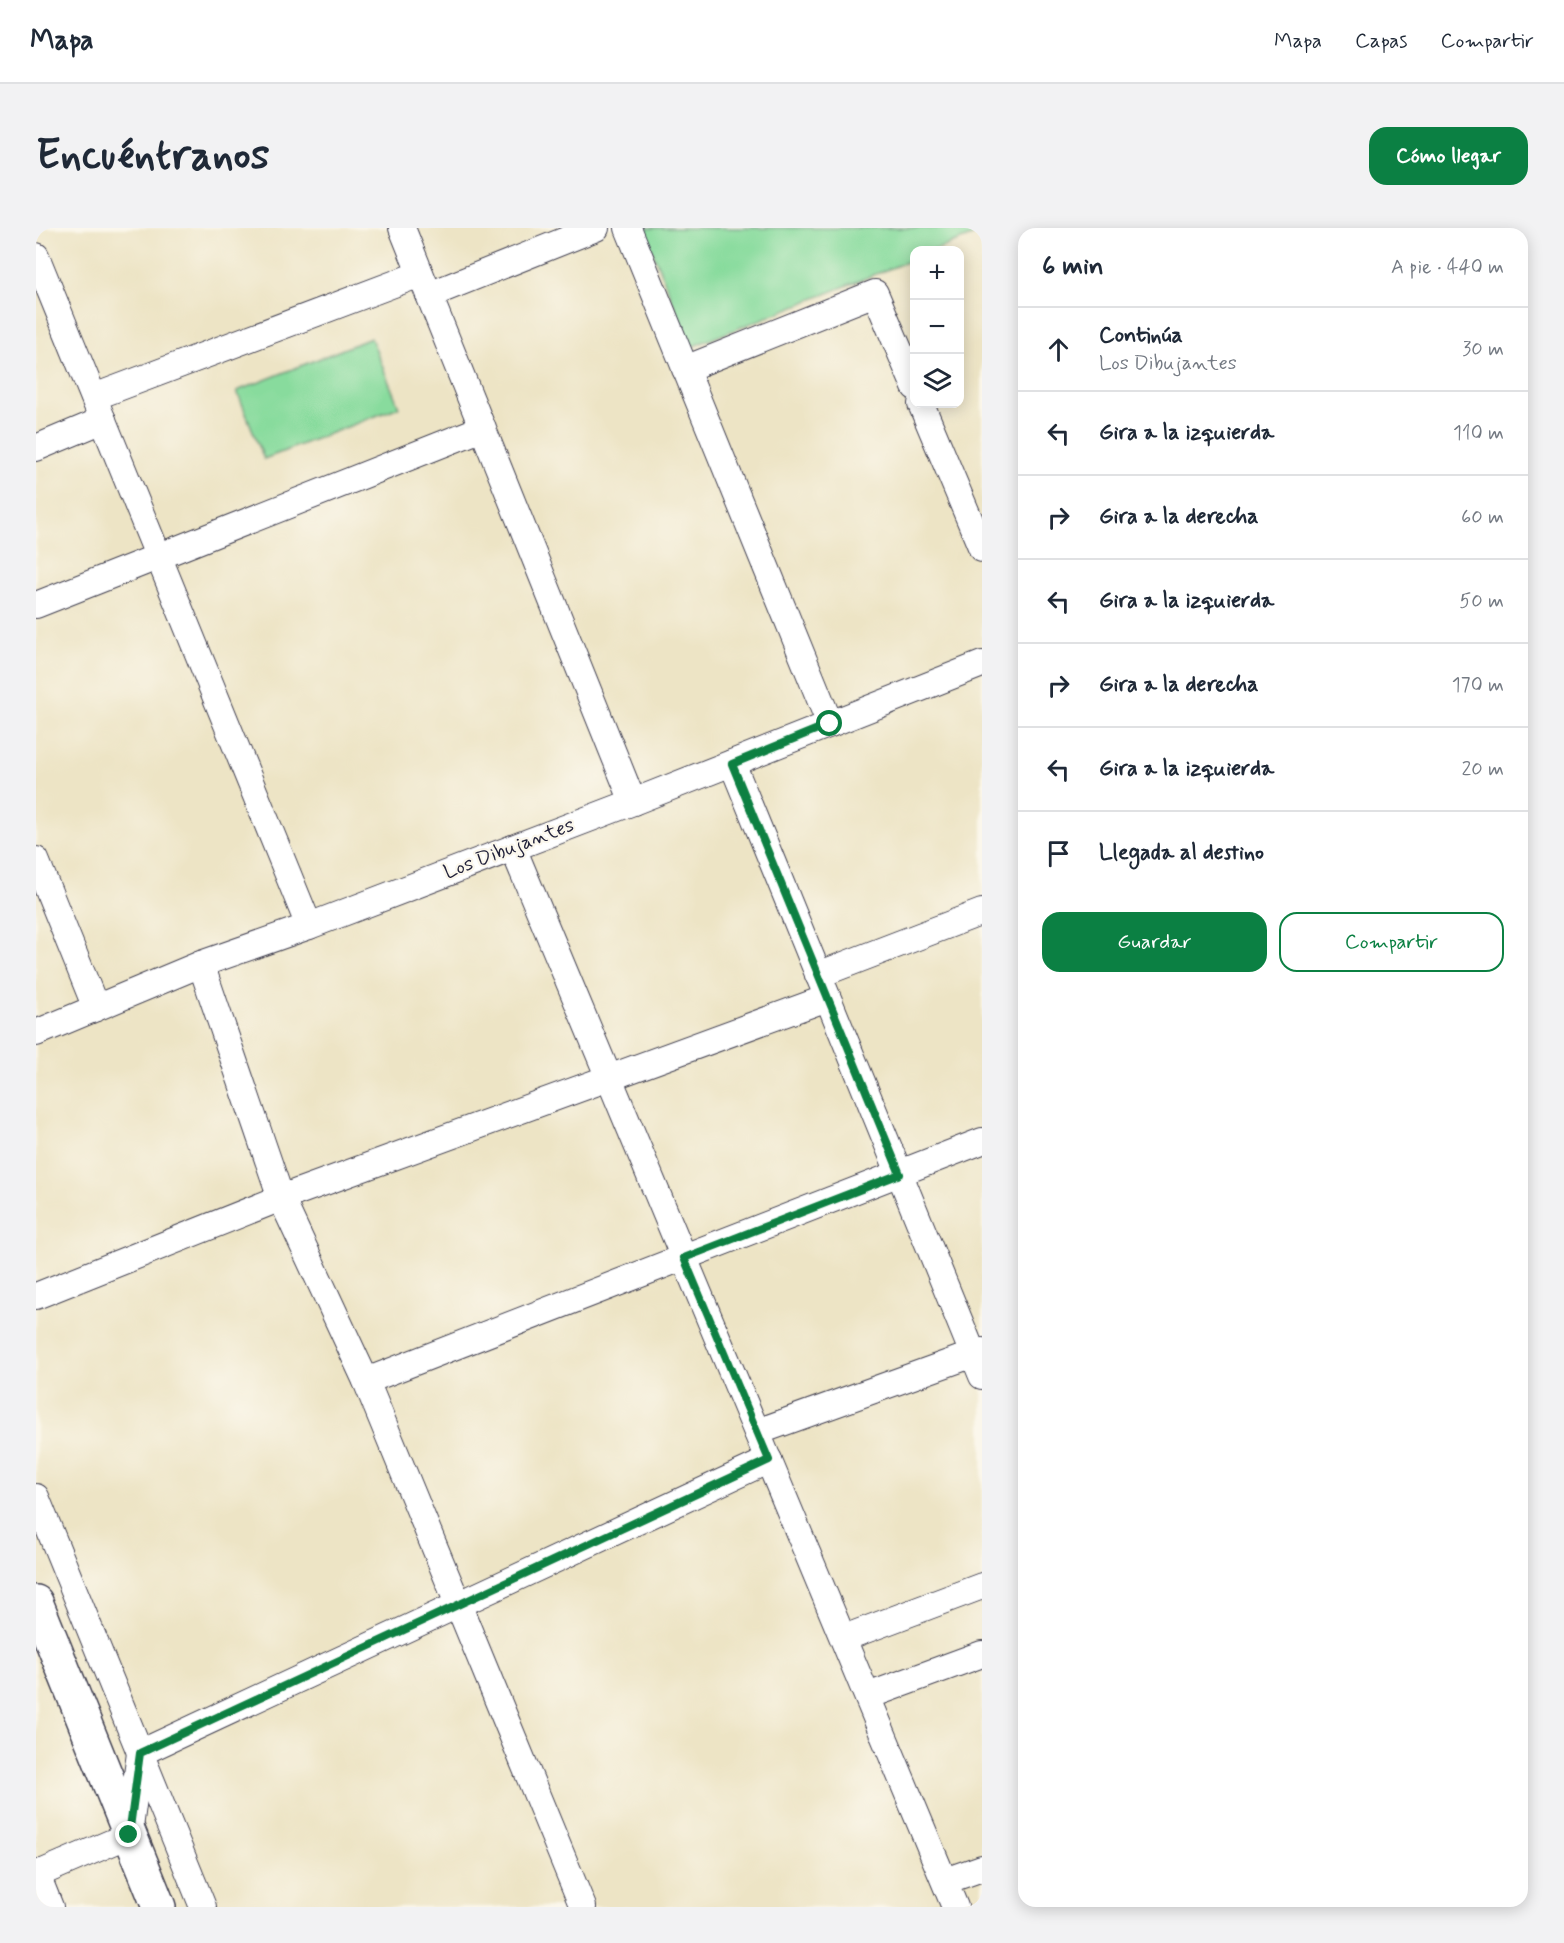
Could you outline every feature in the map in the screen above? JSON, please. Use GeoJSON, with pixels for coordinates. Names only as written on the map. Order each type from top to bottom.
{"type":"FeatureCollection","features":[{"type":"Feature","properties":{"kind":"main road"},"geometry":{"type":"LineString","coordinates":[[36,1602],[159,1907]]}},
{"type":"Feature","properties":{"kind":"street"},"geometry":{"type":"LineString","coordinates":[[402,228],[633,802]]}},
{"type":"Feature","properties":{"kind":"street"},"geometry":{"type":"LineString","coordinates":[[36,448],[98,408],[424,284],[596,228]]}},
{"type":"Feature","properties":{"kind":"street"},"geometry":{"type":"LineString","coordinates":[[628,228],[830,724]]}},
{"type":"Feature","properties":{"kind":"street"},"geometry":{"type":"LineString","coordinates":[[36,256],[309,926]]}},
{"type":"Feature","properties":{"kind":"street"},"geometry":{"type":"LineString","coordinates":[[685,369],[876,293],[910,375]]}},
{"type":"Feature","properties":{"kind":"street"},"geometry":{"type":"LineString","coordinates":[[923,408],[982,549]]}},
{"type":"Feature","properties":{"kind":"street"},"geometry":{"type":"LineString","coordinates":[[36,605],[483,428]]}},
{"type":"Feature","properties":{"kind":"street","name":"Los Dibujantes"},"geometry":{"type":"LineString","coordinates":[[36,1033],[201,964],[309,926],[732,764],[982,664]]}},
{"type":"Feature","properties":{"kind":"street"},"geometry":{"type":"LineString","coordinates":[[732,764],[979,1361],[758,1432]]}},
{"type":"Feature","properties":{"kind":"street"},"geometry":{"type":"LineString","coordinates":[[513,848],[955,1907]]}},
{"type":"Feature","properties":{"kind":"street"},"geometry":{"type":"LineString","coordinates":[[36,860],[96,1008]]}},
{"type":"Feature","properties":{"kind":"street"},"geometry":{"type":"LineString","coordinates":[[36,1296],[281,1198],[610,1079],[823,987],[982,912]]}},
{"type":"Feature","properties":{"kind":"street"},"geometry":{"type":"LineString","coordinates":[[201,964],[281,1198],[366,1381],[461,1605],[583,1907]]}},
{"type":"Feature","properties":{"kind":"street"},"geometry":{"type":"LineString","coordinates":[[366,1381],[982,1141]]}},
{"type":"Feature","properties":{"kind":"street"},"geometry":{"type":"LineString","coordinates":[[140,1753],[769,1460]]}},
{"type":"Feature","properties":{"kind":"street"},"geometry":{"type":"LineString","coordinates":[[36,1497],[203,1907]]}},
{"type":"Feature","properties":{"kind":"street"},"geometry":{"type":"LineString","coordinates":[[844,1638],[982,1586]]}},
{"type":"Feature","properties":{"kind":"street"},"geometry":{"type":"LineString","coordinates":[[868,1696],[982,1654]]}},
{"type":"Feature","properties":{"kind":"street"},"geometry":{"type":"LineString","coordinates":[[50,1907],[36,1874],[129,1835],[140,1753]]}},
{"type":"Feature","properties":{"kind":"street"},"geometry":{"type":"LineString","coordinates":[[945,1881],[982,1868]]}},
{"type":"Feature","properties":{"kind":"green space"},"geometry":{"type":"Polygon","coordinates":[[[643,228],[982,228],[982,232],[945,246],[910,246],[910,261],[691,347],[643,228]]]}},
{"type":"Feature","properties":{"kind":"green space"},"geometry":{"type":"Polygon","coordinates":[[[371,338],[399,407],[264,459],[237,391],[371,338]]]}},
{"type":"Feature","properties":{"kind":"route"},"geometry":{"type":"LineString","coordinates":[[129,1835],[140,1753],[769,1460],[684,1258],[900,1174],[732,764],[830,724]]}}]}
